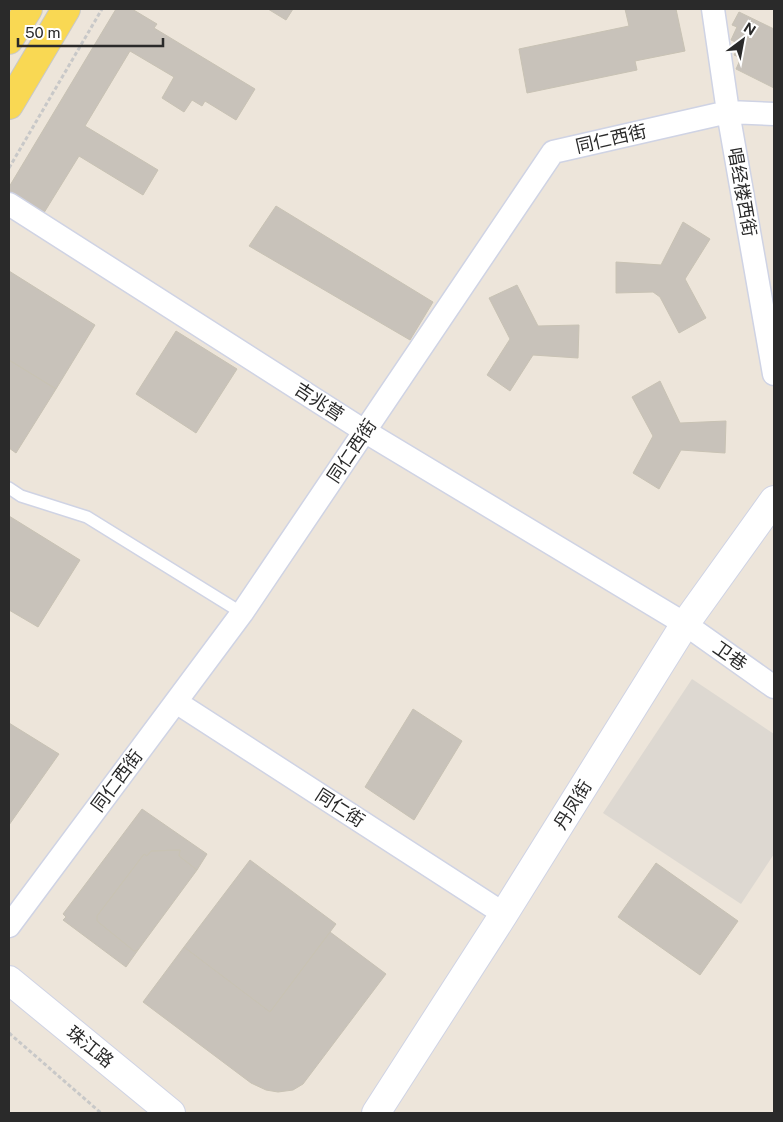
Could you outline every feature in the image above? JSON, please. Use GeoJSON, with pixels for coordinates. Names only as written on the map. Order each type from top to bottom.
{"type":"FeatureCollection","features":[{"type":"Feature","properties":{"kind":"main road"},"geometry":{"type":"LineString","coordinates":[[9,40],[28,9]]}},
{"type":"Feature","properties":{"kind":"main road","name":"丹凤街"},"geometry":{"type":"LineString","coordinates":[[376,1113],[504,914],[686,624],[774,500]]}},
{"type":"Feature","properties":{"kind":"main road","name":"珠江路"},"geometry":{"type":"LineString","coordinates":[[9,980],[171,1113]]}},
{"type":"Feature","properties":{"kind":"street","name":"唱经楼西街"},"geometry":{"type":"LineString","coordinates":[[713,9],[728,112],[774,374]]}},
{"type":"Feature","properties":{"kind":"street","name":"同仁西街"},"geometry":{"type":"LineString","coordinates":[[9,926],[242,613],[366,432],[553,152],[728,112],[774,114]]}},
{"type":"Feature","properties":{"kind":"street","name":"吉兆营"},"geometry":{"type":"LineString","coordinates":[[9,204],[366,432],[686,624]]}},
{"type":"Feature","properties":{"kind":"street","name":"卫巷"},"geometry":{"type":"LineString","coordinates":[[686,624],[774,687]]}},
{"type":"Feature","properties":{"kind":"street","name":"同仁街"},"geometry":{"type":"LineString","coordinates":[[176,702],[504,914]]}},
{"type":"Feature","properties":{"kind":"lane"},"geometry":{"type":"LineString","coordinates":[[9,105],[66,9]]}},
{"type":"Feature","properties":{"kind":"lane"},"geometry":{"type":"LineString","coordinates":[[9,488],[21,496],[87,517],[242,613]]}},
{"type":"Feature","properties":{"kind":"path"},"geometry":{"type":"LineString","coordinates":[[9,168],[102,9]]}},
{"type":"Feature","properties":{"kind":"path"},"geometry":{"type":"LineString","coordinates":[[9,1033],[101,1113]]}},
{"type":"Feature","properties":{"kind":"shaded area"},"geometry":{"type":"Polygon","coordinates":[[[692,679],[774,734],[774,854],[741,904],[603,813],[692,679]]]}},
{"type":"Feature","properties":{"kind":"building"},"geometry":{"type":"Polygon","coordinates":[[[116,9],[132,9],[157,24],[154,28],[255,89],[236,120],[205,101],[202,106],[192,100],[184,112],[162,98],[174,77],[130,51],[85,126],[158,170],[143,195],[79,156],[42,216],[9,196],[9,187],[116,9]]]}},
{"type":"Feature","properties":{"kind":"building"},"geometry":{"type":"Polygon","coordinates":[[[268,9],[293,9],[286,20],[268,9]]]}},
{"type":"Feature","properties":{"kind":"building"},"geometry":{"type":"Polygon","coordinates":[[[625,9],[676,9],[685,51],[635,61],[637,70],[527,93],[519,49],[629,26],[625,9]]]}},
{"type":"Feature","properties":{"kind":"building"},"geometry":{"type":"Polygon","coordinates":[[[739,12],[774,29],[774,88],[736,69],[741,58],[734,55],[740,44],[731,40],[737,27],[732,25],[739,12]]]}},
{"type":"Feature","properties":{"kind":"building"},"geometry":{"type":"Polygon","coordinates":[[[276,206],[433,302],[410,340],[249,246],[276,206]]]}},
{"type":"Feature","properties":{"kind":"building"},"geometry":{"type":"Polygon","coordinates":[[[683,222],[710,239],[685,279],[706,318],[679,333],[660,297],[653,292],[616,293],[616,262],[661,265],[683,222]]]}},
{"type":"Feature","properties":{"kind":"building"},"geometry":{"type":"Polygon","coordinates":[[[9,271],[95,325],[56,389],[9,360],[9,271]]]}},
{"type":"Feature","properties":{"kind":"building"},"geometry":{"type":"Polygon","coordinates":[[[517,285],[538,326],[579,325],[578,358],[533,355],[510,391],[487,375],[510,339],[489,298],[517,285]]]}},
{"type":"Feature","properties":{"kind":"building"},"geometry":{"type":"Polygon","coordinates":[[[176,331],[237,369],[196,433],[136,394],[176,331]]]}},
{"type":"Feature","properties":{"kind":"building"},"geometry":{"type":"Polygon","coordinates":[[[9,360],[56,389],[16,453],[9,448],[9,360]]]}},
{"type":"Feature","properties":{"kind":"building"},"geometry":{"type":"Polygon","coordinates":[[[660,381],[680,423],[726,421],[725,453],[681,450],[659,489],[633,473],[653,436],[632,397],[660,381]]]}},
{"type":"Feature","properties":{"kind":"building"},"geometry":{"type":"Polygon","coordinates":[[[9,516],[80,560],[38,627],[9,610],[9,516]]]}},
{"type":"Feature","properties":{"kind":"building"},"geometry":{"type":"Polygon","coordinates":[[[413,709],[462,741],[414,820],[365,787],[413,709]]]}},
{"type":"Feature","properties":{"kind":"building"},"geometry":{"type":"Polygon","coordinates":[[[9,723],[59,754],[9,825],[9,723]]]}},
{"type":"Feature","properties":{"kind":"building"},"geometry":{"type":"Polygon","coordinates":[[[142,809],[207,854],[197,870],[179,856],[180,850],[151,851],[147,856],[144,854],[97,916],[97,921],[134,951],[138,950],[126,967],[63,920],[66,917],[63,914],[142,809]]]}},
{"type":"Feature","properties":{"kind":"building"},"geometry":{"type":"Polygon","coordinates":[[[180,850],[179,856],[197,870],[138,950],[134,951],[97,921],[97,916],[144,854],[147,856],[151,851],[180,850]]]}},
{"type":"Feature","properties":{"kind":"building"},"geometry":{"type":"Polygon","coordinates":[[[250,860],[336,924],[270,1012],[184,947],[250,860]]]}},
{"type":"Feature","properties":{"kind":"building"},"geometry":{"type":"Polygon","coordinates":[[[656,863],[738,921],[700,975],[618,917],[656,863]]]}},
{"type":"Feature","properties":{"kind":"building"},"geometry":{"type":"Polygon","coordinates":[[[330,932],[386,974],[303,1084],[293,1090],[278,1092],[266,1090],[251,1083],[143,1002],[184,947],[270,1012],[330,932]]]}}]}
